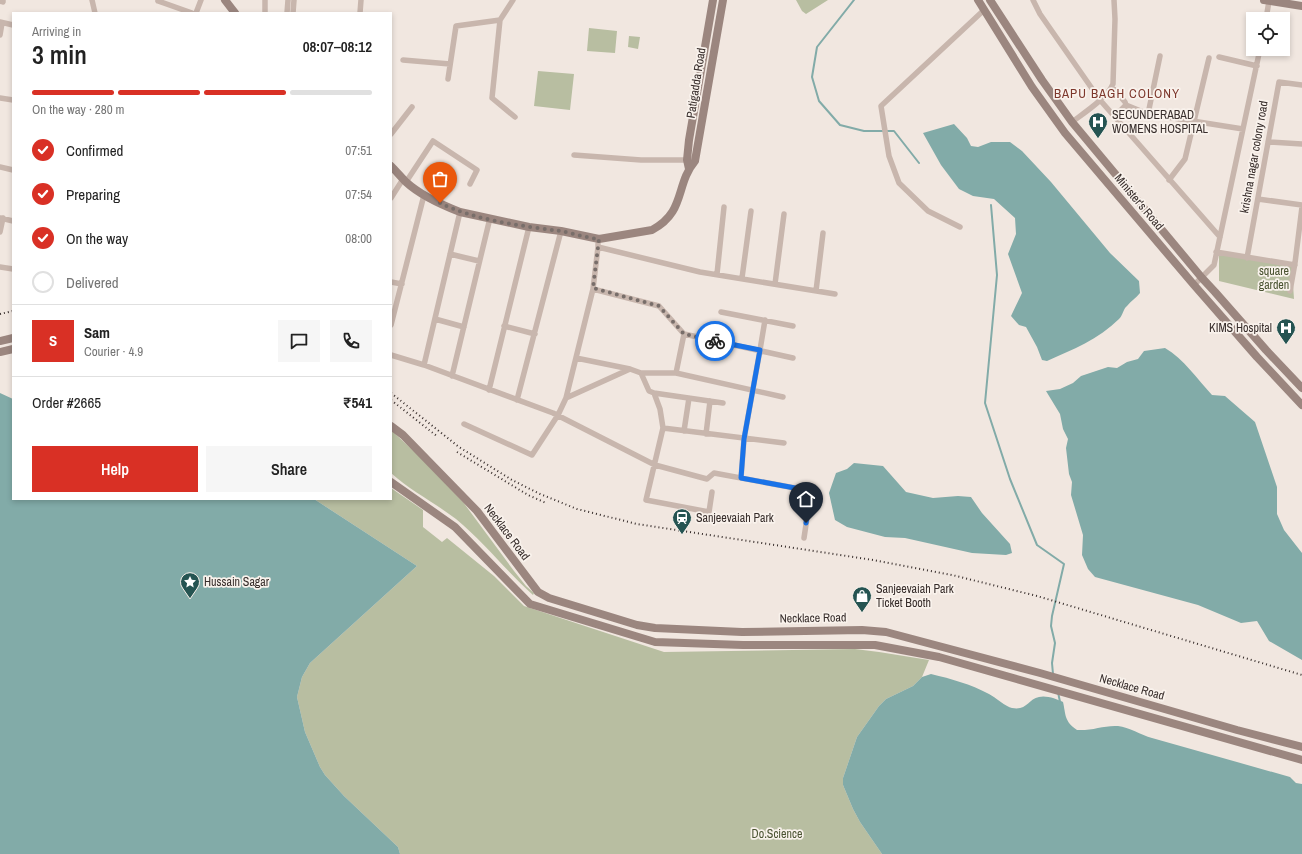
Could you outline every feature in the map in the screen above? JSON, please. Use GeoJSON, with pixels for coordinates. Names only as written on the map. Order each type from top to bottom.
{"type":"FeatureCollection","features":[{"type":"Feature","properties":{"kind":"main road"},"geometry":{"type":"LineString","coordinates":[[225,0],[232,9]]}},
{"type":"Feature","properties":{"kind":"main road","name":"Patigadda Road"},"geometry":{"type":"LineString","coordinates":[[689,169],[687,160],[712,0]]}},
{"type":"Feature","properties":{"kind":"main road","name":"Patigadda Road"},"geometry":{"type":"LineString","coordinates":[[598,243],[659,227],[672,213],[678,203],[689,169],[695,161],[723,0]]}},
{"type":"Feature","properties":{"kind":"main road","name":"Minister's Road"},"geometry":{"type":"LineString","coordinates":[[990,0],[1042,80],[1072,122],[1202,278],[1302,388]]}},
{"type":"Feature","properties":{"kind":"main road"},"geometry":{"type":"LineString","coordinates":[[1266,0],[1284,2],[1301,7]]}},
{"type":"Feature","properties":{"kind":"main road","name":"Minister's Road"},"geometry":{"type":"LineString","coordinates":[[981,1],[984,10],[1032,87],[1065,133],[1194,286],[1257,358],[1302,405]]}},
{"type":"Feature","properties":{"kind":"main road"},"geometry":{"type":"LineString","coordinates":[[700,73],[710,74]]}},
{"type":"Feature","properties":{"kind":"main road"},"geometry":{"type":"LineString","coordinates":[[392,167],[404,180],[424,195],[460,212],[529,227],[561,231],[598,243]]}},
{"type":"Feature","properties":{"kind":"main road","name":"Necklace Road"},"geometry":{"type":"LineString","coordinates":[[392,427],[403,435],[477,511],[538,592],[548,598],[637,625],[655,628],[742,632],[862,630],[894,634],[1077,683],[1237,730],[1302,746]]}},
{"type":"Feature","properties":{"kind":"main road","name":"Necklace Road"},"geometry":{"type":"LineString","coordinates":[[392,483],[454,528],[530,604],[654,642],[743,645],[875,645],[939,657],[1074,694],[1302,760]]}},
{"type":"Feature","properties":{"kind":"main road"},"geometry":{"type":"LineString","coordinates":[[530,604],[538,592]]}},
{"type":"Feature","properties":{"kind":"main road"},"geometry":{"type":"LineString","coordinates":[[654,642],[655,628]]}},
{"type":"Feature","properties":{"kind":"main road"},"geometry":{"type":"LineString","coordinates":[[875,645],[878,631]]}},
{"type":"Feature","properties":{"kind":"street"},"geometry":{"type":"LineString","coordinates":[[0,1],[3,2],[3,0]]}},
{"type":"Feature","properties":{"kind":"street"},"geometry":{"type":"LineString","coordinates":[[92,0],[95,12]]}},
{"type":"Feature","properties":{"kind":"street"},"geometry":{"type":"LineString","coordinates":[[158,0],[189,12]]}},
{"type":"Feature","properties":{"kind":"street"},"geometry":{"type":"LineString","coordinates":[[196,12],[201,0]]}},
{"type":"Feature","properties":{"kind":"street"},"geometry":{"type":"LineString","coordinates":[[265,0],[265,12]]}},
{"type":"Feature","properties":{"kind":"street"},"geometry":{"type":"LineString","coordinates":[[287,12],[288,0]]}},
{"type":"Feature","properties":{"kind":"street"},"geometry":{"type":"LineString","coordinates":[[293,12],[294,0]]}},
{"type":"Feature","properties":{"kind":"street"},"geometry":{"type":"LineString","coordinates":[[360,12],[361,0]]}},
{"type":"Feature","properties":{"kind":"street"},"geometry":{"type":"LineString","coordinates":[[513,0],[500,20],[492,98],[515,117]]}},
{"type":"Feature","properties":{"kind":"street"},"geometry":{"type":"LineString","coordinates":[[1033,0],[1040,14],[1100,100],[1220,237]]}},
{"type":"Feature","properties":{"kind":"street"},"geometry":{"type":"LineString","coordinates":[[1072,122],[1100,100],[1112,87],[1115,19],[1114,0]]}},
{"type":"Feature","properties":{"kind":"street"},"geometry":{"type":"LineString","coordinates":[[1266,0],[1266,12]]}},
{"type":"Feature","properties":{"kind":"street"},"geometry":{"type":"LineString","coordinates":[[960,227],[928,211],[899,184],[888,156],[881,106],[984,10]]}},
{"type":"Feature","properties":{"kind":"street"},"geometry":{"type":"LineString","coordinates":[[448,79],[456,26],[500,20]]}},
{"type":"Feature","properties":{"kind":"street"},"geometry":{"type":"LineString","coordinates":[[0,35],[1,22],[12,25]]}},
{"type":"Feature","properties":{"kind":"street"},"geometry":{"type":"LineString","coordinates":[[1148,114],[1160,56]]}},
{"type":"Feature","properties":{"kind":"street"},"geometry":{"type":"LineString","coordinates":[[1194,286],[1214,265],[1259,56]]}},
{"type":"Feature","properties":{"kind":"street"},"geometry":{"type":"LineString","coordinates":[[1219,57],[1257,66]]}},
{"type":"Feature","properties":{"kind":"street"},"geometry":{"type":"LineString","coordinates":[[1169,180],[1185,159],[1209,58]]}},
{"type":"Feature","properties":{"kind":"street"},"geometry":{"type":"LineString","coordinates":[[403,60],[450,64]]}},
{"type":"Feature","properties":{"kind":"street","name":"krishna nagar colony road"},"geometry":{"type":"LineString","coordinates":[[1247,258],[1279,82],[1302,85]]}},
{"type":"Feature","properties":{"kind":"street"},"geometry":{"type":"LineString","coordinates":[[1112,87],[1126,102],[1126,105],[1148,114],[1194,120],[1243,129]]}},
{"type":"Feature","properties":{"kind":"street"},"geometry":{"type":"LineString","coordinates":[[0,98],[12,100]]}},
{"type":"Feature","properties":{"kind":"street"},"geometry":{"type":"LineString","coordinates":[[1114,117],[1126,105]]}},
{"type":"Feature","properties":{"kind":"street"},"geometry":{"type":"LineString","coordinates":[[392,133],[412,107]]}},
{"type":"Feature","properties":{"kind":"street"},"geometry":{"type":"LineString","coordinates":[[392,197],[433,142],[477,170],[470,184]]}},
{"type":"Feature","properties":{"kind":"street"},"geometry":{"type":"LineString","coordinates":[[1268,142],[1302,144]]}},
{"type":"Feature","properties":{"kind":"street"},"geometry":{"type":"LineString","coordinates":[[574,155],[641,160],[687,160]]}},
{"type":"Feature","properties":{"kind":"street"},"geometry":{"type":"LineString","coordinates":[[0,167],[12,170]]}},
{"type":"Feature","properties":{"kind":"street"},"geometry":{"type":"LineString","coordinates":[[392,321],[424,195]]}},
{"type":"Feature","properties":{"kind":"street"},"geometry":{"type":"LineString","coordinates":[[1258,199],[1302,206],[1295,265],[1290,291]]}},
{"type":"Feature","properties":{"kind":"street"},"geometry":{"type":"LineString","coordinates":[[717,274],[724,207]]}},
{"type":"Feature","properties":{"kind":"street"},"geometry":{"type":"LineString","coordinates":[[742,278],[751,211]]}},
{"type":"Feature","properties":{"kind":"street"},"geometry":{"type":"LineString","coordinates":[[424,365],[460,212]]}},
{"type":"Feature","properties":{"kind":"street"},"geometry":{"type":"LineString","coordinates":[[775,284],[784,214]]}},
{"type":"Feature","properties":{"kind":"street"},"geometry":{"type":"LineString","coordinates":[[0,232],[2,218],[12,221]]}},
{"type":"Feature","properties":{"kind":"street"},"geometry":{"type":"LineString","coordinates":[[452,376],[490,218]]}},
{"type":"Feature","properties":{"kind":"street"},"geometry":{"type":"LineString","coordinates":[[489,390],[529,227]]}},
{"type":"Feature","properties":{"kind":"street"},"geometry":{"type":"LineString","coordinates":[[517,400],[561,231]]}},
{"type":"Feature","properties":{"kind":"street"},"geometry":{"type":"LineString","coordinates":[[816,291],[823,233]]}},
{"type":"Feature","properties":{"kind":"street"},"geometry":{"type":"LineString","coordinates":[[464,424],[532,455],[558,415],[566,398],[593,288],[598,243],[700,272],[835,294]]}},
{"type":"Feature","properties":{"kind":"street"},"geometry":{"type":"LineString","coordinates":[[1216,252],[1295,265]]}},
{"type":"Feature","properties":{"kind":"street"},"geometry":{"type":"LineString","coordinates":[[450,254],[480,261]]}},
{"type":"Feature","properties":{"kind":"street"},"geometry":{"type":"LineString","coordinates":[[0,266],[12,269]]}},
{"type":"Feature","properties":{"kind":"street"},"geometry":{"type":"LineString","coordinates":[[392,282],[402,284]]}},
{"type":"Feature","properties":{"kind":"street"},"geometry":{"type":"LineString","coordinates":[[593,288],[659,306],[684,334],[793,358]]}},
{"type":"Feature","properties":{"kind":"street"},"geometry":{"type":"LineString","coordinates":[[721,312],[793,326]]}},
{"type":"Feature","properties":{"kind":"street"},"geometry":{"type":"LineString","coordinates":[[435,319],[464,327]]}},
{"type":"Feature","properties":{"kind":"street"},"geometry":{"type":"LineString","coordinates":[[741,478],[744,439],[765,320]]}},
{"type":"Feature","properties":{"kind":"street"},"geometry":{"type":"LineString","coordinates":[[504,326],[535,334]]}},
{"type":"Feature","properties":{"kind":"street"},"geometry":{"type":"LineString","coordinates":[[676,373],[684,334]]}},
{"type":"Feature","properties":{"kind":"street"},"geometry":{"type":"LineString","coordinates":[[392,355],[424,365],[558,415],[655,465],[707,479],[714,473],[811,491],[804,538]]}},
{"type":"Feature","properties":{"kind":"street"},"geometry":{"type":"LineString","coordinates":[[576,358],[630,369],[641,373],[676,373],[783,397]]}},
{"type":"Feature","properties":{"kind":"street"},"geometry":{"type":"LineString","coordinates":[[566,398],[630,369]]}},
{"type":"Feature","properties":{"kind":"street"},"geometry":{"type":"LineString","coordinates":[[641,373],[649,391],[654,393],[723,403]]}},
{"type":"Feature","properties":{"kind":"street"},"geometry":{"type":"LineString","coordinates":[[654,393],[660,409],[663,428],[646,500],[709,512],[712,492]]}},
{"type":"Feature","properties":{"kind":"street"},"geometry":{"type":"LineString","coordinates":[[684,431],[689,398]]}},
{"type":"Feature","properties":{"kind":"street"},"geometry":{"type":"LineString","coordinates":[[706,434],[710,401]]}},
{"type":"Feature","properties":{"kind":"street"},"geometry":{"type":"LineString","coordinates":[[663,428],[744,439],[784,442]]}},
{"type":"Feature","properties":{"kind":"green space"},"geometry":{"type":"Polygon","coordinates":[[[796,0],[828,0],[806,14],[802,11],[796,0]]]}},
{"type":"Feature","properties":{"kind":"green space"},"geometry":{"type":"Polygon","coordinates":[[[589,28],[617,31],[615,53],[587,51],[589,28]]]}},
{"type":"Feature","properties":{"kind":"green space"},"geometry":{"type":"Polygon","coordinates":[[[629,36],[640,37],[638,49],[628,47],[629,36]]]}},
{"type":"Feature","properties":{"kind":"green space"},"geometry":{"type":"Polygon","coordinates":[[[538,71],[574,74],[570,110],[534,106],[538,71]]]}},
{"type":"Feature","properties":{"kind":"green space","name":"square garden"},"geometry":{"type":"Polygon","coordinates":[[[1219,252],[1293,264],[1294,299],[1219,281],[1219,252]]]}},
{"type":"Feature","properties":{"kind":"green space"},"geometry":{"type":"Polygon","coordinates":[[[392,431],[418,455],[463,502],[514,571],[526,586],[534,593],[533,595],[476,537],[456,519],[407,486],[392,474],[392,431]]]}},
{"type":"Feature","properties":{"kind":"green space","name":"Do.Science"},"geometry":{"type":"Polygon","coordinates":[[[392,489],[423,510],[423,527],[442,542],[447,538],[494,576],[524,606],[664,652],[855,649],[929,660],[922,677],[913,686],[886,699],[879,706],[857,737],[843,778],[843,785],[853,809],[882,854],[400,854],[398,847],[344,796],[325,775],[305,732],[297,697],[302,677],[310,663],[417,566],[316,500],[392,500],[392,489]]]}},
{"type":"Feature","properties":{"kind":"water"},"geometry":{"type":"Polygon","coordinates":[[[954,124],[967,138],[971,146],[978,147],[991,142],[1010,142],[1022,151],[1051,182],[1110,253],[1139,281],[1140,293],[1126,307],[1119,319],[1103,332],[1066,353],[1047,361],[1042,360],[1026,327],[1019,325],[1011,316],[1022,293],[1008,254],[1016,234],[1015,218],[994,199],[973,196],[959,189],[941,165],[923,133],[954,124]]]}},
{"type":"Feature","properties":{"kind":"water"},"geometry":{"type":"Polygon","coordinates":[[[1165,348],[1184,363],[1212,395],[1225,396],[1255,422],[1277,487],[1277,514],[1284,530],[1302,553],[1302,660],[1269,641],[1257,621],[1241,623],[1198,605],[1095,577],[1088,569],[1082,555],[1083,535],[1071,495],[1072,482],[1069,474],[1066,448],[1068,439],[1063,429],[1060,414],[1046,391],[1060,389],[1073,383],[1081,376],[1108,367],[1117,368],[1127,362],[1138,359],[1144,351],[1165,348]]]}},
{"type":"Feature","properties":{"kind":"water","name":"Hussain Sagar"},"geometry":{"type":"Polygon","coordinates":[[[0,393],[12,399],[12,500],[316,500],[417,566],[310,663],[302,677],[297,697],[305,732],[325,775],[344,796],[398,847],[400,854],[0,854],[0,393]]]}},
{"type":"Feature","properties":{"kind":"water"},"geometry":{"type":"Polygon","coordinates":[[[854,463],[883,466],[906,492],[933,498],[958,496],[971,497],[982,513],[1010,544],[1012,553],[1006,555],[972,553],[905,538],[885,537],[847,527],[835,520],[829,493],[836,473],[847,469],[854,463]]]}},
{"type":"Feature","properties":{"kind":"water"},"geometry":{"type":"Polygon","coordinates":[[[931,674],[975,687],[1012,708],[1021,708],[1035,698],[1039,697],[1048,697],[1058,700],[1063,702],[1068,721],[1077,730],[1118,726],[1131,729],[1152,738],[1290,777],[1296,783],[1302,784],[1302,854],[882,854],[853,809],[843,785],[843,778],[857,737],[879,706],[886,699],[913,686],[922,677],[931,674]]]}},
{"type":"Feature","properties":{"kind":"waterway"},"geometry":{"type":"LineString","coordinates":[[854,0],[817,47],[812,77],[819,101],[840,125],[864,131],[894,131],[919,163]]}},
{"type":"Feature","properties":{"kind":"waterway"},"geometry":{"type":"LineString","coordinates":[[991,205],[997,275],[985,403],[1010,479],[1037,545],[1064,564],[1052,616],[1051,626],[1055,643],[1052,663],[1053,674]]}},
{"type":"Feature","properties":{"kind":"waterway"},"geometry":{"type":"LineString","coordinates":[[1058,692],[1060,702]]}},
{"type":"Feature","properties":{"kind":"railway"},"geometry":{"type":"LineString","coordinates":[[0,314],[12,311]]}},
{"type":"Feature","properties":{"kind":"railway"},"geometry":{"type":"LineString","coordinates":[[392,394],[459,447],[512,480],[540,494],[577,509],[637,524],[873,560],[952,575],[1037,596],[1302,675]]}},
{"type":"Feature","properties":{"kind":"railway"},"geometry":{"type":"LineString","coordinates":[[392,401],[438,437]]}},
{"type":"Feature","properties":{"kind":"railway"},"geometry":{"type":"LineString","coordinates":[[457,452],[528,495],[546,503]]}},
{"type":"Feature","properties":{"kind":"way so far"},"geometry":{"type":"LineString","coordinates":[[440,203],[460,212],[529,227],[561,231],[599,239],[593,288],[659,306],[684,334],[715,341]]}},
{"type":"Feature","properties":{"kind":"place","name":"SECUNDERABAD WOMENS HOSPITAL"},"geometry":{"type":"Point","coordinates":[1098,139]}},
{"type":"Feature","properties":{"kind":"place","name":"KIMS Hospital"},"geometry":{"type":"Point","coordinates":[1286,345]}},
{"type":"Feature","properties":{"kind":"place","name":"Sanjeevaiah Park"},"geometry":{"type":"Point","coordinates":[682,535]}},
{"type":"Feature","properties":{"kind":"place","name":"Hussain Sagar"},"geometry":{"type":"Point","coordinates":[190,599]}},
{"type":"Feature","properties":{"kind":"place","name":"Sanjeevaiah Park Ticket Booth"},"geometry":{"type":"Point","coordinates":[862,613]}},
{"type":"Feature","properties":{"kind":"district","name":"BAPU BAGH COLONY"},"geometry":{"type":"Point","coordinates":[1117,93]}},
{"type":"Feature","properties":{"kind":"route"},"geometry":{"type":"LineString","coordinates":[[715,341],[760,350],[744,439],[741,478],[811,491],[806,523]]}}]}
